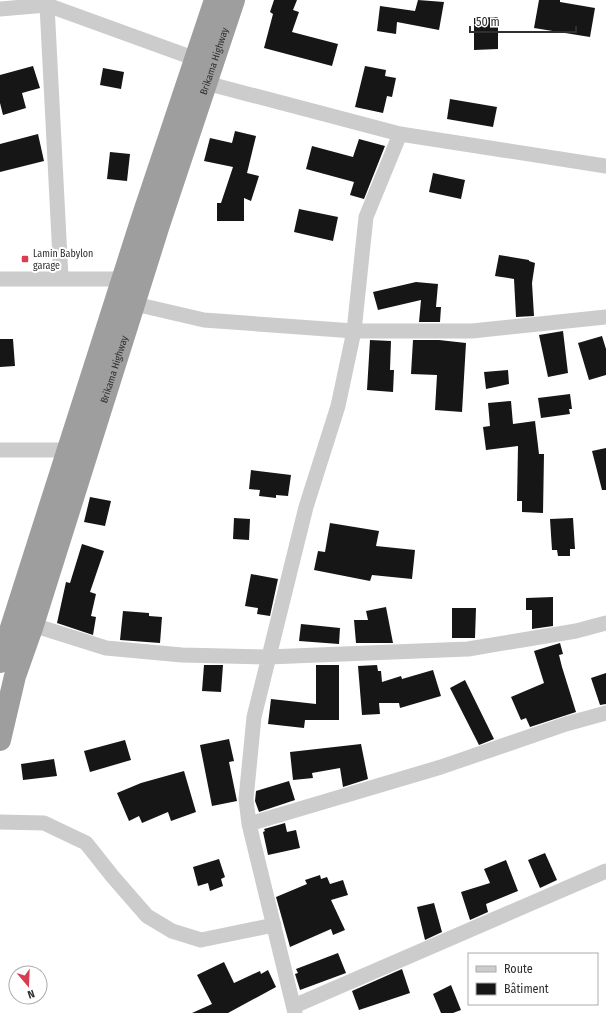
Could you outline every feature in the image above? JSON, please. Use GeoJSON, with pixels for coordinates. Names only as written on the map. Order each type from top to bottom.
{"type":"FeatureCollection","features":[{"type":"Feature","properties":{"kind":"highway","name":"Brikama Highway"},"geometry":{"type":"LineString","coordinates":[[0,662],[5,631],[67,450],[132,280],[150,223],[196,59],[215,0]]}},
{"type":"Feature","properties":{"kind":"highway","name":"Brikama Highway"},"geometry":{"type":"LineString","coordinates":[[150,223],[206,83],[234,0]]}},
{"type":"Feature","properties":{"kind":"highway","name":"Brikama Highway"},"geometry":{"type":"LineString","coordinates":[[0,740],[15,676],[33,625],[135,304],[132,280]]}},
{"type":"Feature","properties":{"kind":"street"},"geometry":{"type":"LineString","coordinates":[[0,9],[47,5],[196,59]]}},
{"type":"Feature","properties":{"kind":"street"},"geometry":{"type":"LineString","coordinates":[[47,5],[61,278]]}},
{"type":"Feature","properties":{"kind":"street"},"geometry":{"type":"LineString","coordinates":[[206,83],[400,134],[606,166]]}},
{"type":"Feature","properties":{"kind":"street"},"geometry":{"type":"LineString","coordinates":[[400,134],[366,217],[354,331],[338,406],[306,507],[254,717],[246,799],[249,824],[294,1010],[606,871]]}},
{"type":"Feature","properties":{"kind":"street"},"geometry":{"type":"LineString","coordinates":[[0,279],[61,278],[132,280]]}},
{"type":"Feature","properties":{"kind":"street"},"geometry":{"type":"LineString","coordinates":[[135,304],[204,320],[354,331],[472,331],[606,317]]}},
{"type":"Feature","properties":{"kind":"street"},"geometry":{"type":"LineString","coordinates":[[0,450],[67,450]]}},
{"type":"Feature","properties":{"kind":"street"},"geometry":{"type":"LineString","coordinates":[[33,625],[106,648],[182,655],[268,657],[468,649],[576,631],[606,623]]}},
{"type":"Feature","properties":{"kind":"street"},"geometry":{"type":"LineString","coordinates":[[249,824],[441,767],[566,724],[606,713]]}},
{"type":"Feature","properties":{"kind":"street"},"geometry":{"type":"LineString","coordinates":[[0,822],[44,823],[86,843],[147,916],[172,931],[201,940],[274,925]]}},
{"type":"Feature","properties":{"kind":"building"},"geometry":{"type":"Polygon","coordinates":[[[274,0],[297,0],[293,10],[299,12],[292,32],[338,44],[332,66],[264,48],[273,14],[270,12],[274,0]]]}},
{"type":"Feature","properties":{"kind":"building"},"geometry":{"type":"Polygon","coordinates":[[[418,0],[444,2],[439,30],[397,22],[396,34],[377,31],[380,6],[415,11],[418,0]]]}},
{"type":"Feature","properties":{"kind":"building"},"geometry":{"type":"Polygon","coordinates":[[[539,0],[560,0],[560,2],[595,8],[590,37],[534,28],[539,0]]]}},
{"type":"Feature","properties":{"kind":"building"},"geometry":{"type":"Polygon","coordinates":[[[498,17],[498,49],[474,50],[474,18],[498,17]]]}},
{"type":"Feature","properties":{"kind":"building"},"geometry":{"type":"Polygon","coordinates":[[[33,66],[40,88],[22,93],[26,108],[3,115],[0,103],[0,75],[33,66]]]}},
{"type":"Feature","properties":{"kind":"building"},"geometry":{"type":"Polygon","coordinates":[[[365,66],[386,70],[385,76],[396,78],[392,97],[387,96],[383,113],[355,107],[365,66]]]}},
{"type":"Feature","properties":{"kind":"building"},"geometry":{"type":"Polygon","coordinates":[[[103,68],[124,72],[121,89],[100,85],[103,68]]]}},
{"type":"Feature","properties":{"kind":"building"},"geometry":{"type":"Polygon","coordinates":[[[450,99],[497,107],[493,127],[447,119],[450,99]]]}},
{"type":"Feature","properties":{"kind":"building"},"geometry":{"type":"Polygon","coordinates":[[[235,131],[256,136],[247,173],[259,176],[251,201],[244,198],[244,221],[217,221],[217,203],[221,203],[233,167],[204,161],[210,138],[232,143],[235,131]]]}},
{"type":"Feature","properties":{"kind":"building"},"geometry":{"type":"Polygon","coordinates":[[[38,134],[44,161],[0,172],[0,144],[38,134]]]}},
{"type":"Feature","properties":{"kind":"building"},"geometry":{"type":"Polygon","coordinates":[[[359,139],[385,146],[364,199],[350,195],[354,182],[306,169],[312,146],[353,157],[359,139]]]}},
{"type":"Feature","properties":{"kind":"building"},"geometry":{"type":"Polygon","coordinates":[[[110,152],[130,154],[127,181],[107,179],[110,152]]]}},
{"type":"Feature","properties":{"kind":"building"},"geometry":{"type":"Polygon","coordinates":[[[433,173],[465,180],[461,199],[429,192],[433,173]]]}},
{"type":"Feature","properties":{"kind":"building"},"geometry":{"type":"Polygon","coordinates":[[[299,209],[338,217],[333,241],[294,232],[299,209]]]}},
{"type":"Feature","properties":{"kind":"building"},"geometry":{"type":"Polygon","coordinates":[[[499,255],[529,260],[535,263],[532,283],[534,316],[516,317],[514,279],[495,276],[499,255]]]}},
{"type":"Feature","properties":{"kind":"building"},"geometry":{"type":"Polygon","coordinates":[[[416,282],[438,284],[436,307],[441,307],[440,322],[419,322],[421,300],[378,310],[373,292],[416,282]]]}},
{"type":"Feature","properties":{"kind":"building"},"geometry":{"type":"Polygon","coordinates":[[[563,331],[568,373],[548,377],[539,335],[563,331]]]}},
{"type":"Feature","properties":{"kind":"building"},"geometry":{"type":"Polygon","coordinates":[[[602,336],[606,349],[606,375],[589,380],[578,343],[602,336]]]}},
{"type":"Feature","properties":{"kind":"building"},"geometry":{"type":"Polygon","coordinates":[[[0,339],[13,339],[15,366],[0,367],[0,339]]]}},
{"type":"Feature","properties":{"kind":"building"},"geometry":{"type":"Polygon","coordinates":[[[370,340],[391,341],[390,370],[394,370],[393,392],[367,390],[370,340]]]}},
{"type":"Feature","properties":{"kind":"building"},"geometry":{"type":"Polygon","coordinates":[[[413,340],[439,340],[466,343],[462,412],[435,410],[437,375],[411,374],[413,340]]]}},
{"type":"Feature","properties":{"kind":"building"},"geometry":{"type":"Polygon","coordinates":[[[508,370],[509,384],[486,389],[484,372],[508,370]]]}},
{"type":"Feature","properties":{"kind":"building"},"geometry":{"type":"Polygon","coordinates":[[[570,394],[572,409],[569,409],[570,414],[541,418],[538,398],[570,394]]]}},
{"type":"Feature","properties":{"kind":"building"},"geometry":{"type":"Polygon","coordinates":[[[511,401],[513,424],[535,421],[539,454],[544,454],[543,513],[522,512],[522,501],[517,501],[518,446],[486,450],[483,427],[490,426],[488,403],[511,401]]]}},
{"type":"Feature","properties":{"kind":"building"},"geometry":{"type":"Polygon","coordinates":[[[606,448],[606,490],[602,490],[592,451],[606,448]]]}},
{"type":"Feature","properties":{"kind":"building"},"geometry":{"type":"Polygon","coordinates":[[[251,470],[291,475],[288,496],[276,495],[276,498],[259,496],[260,490],[249,489],[251,470]]]}},
{"type":"Feature","properties":{"kind":"building"},"geometry":{"type":"Polygon","coordinates":[[[90,497],[111,501],[105,526],[84,522],[90,497]]]}},
{"type":"Feature","properties":{"kind":"building"},"geometry":{"type":"Polygon","coordinates":[[[234,518],[250,519],[249,540],[233,539],[234,518]]]}},
{"type":"Feature","properties":{"kind":"building"},"geometry":{"type":"Polygon","coordinates":[[[573,518],[575,549],[570,549],[570,556],[558,556],[557,550],[552,550],[550,519],[573,518]]]}},
{"type":"Feature","properties":{"kind":"building"},"geometry":{"type":"Polygon","coordinates":[[[330,523],[379,531],[376,546],[415,550],[412,579],[372,575],[370,581],[314,570],[318,551],[325,552],[330,523]]]}},
{"type":"Feature","properties":{"kind":"building"},"geometry":{"type":"Polygon","coordinates":[[[82,544],[104,551],[90,592],[96,594],[91,616],[96,617],[93,635],[57,623],[66,582],[70,583],[82,544]]]}},
{"type":"Feature","properties":{"kind":"building"},"geometry":{"type":"Polygon","coordinates":[[[251,574],[278,579],[270,616],[257,614],[258,608],[245,606],[251,574]]]}},
{"type":"Feature","properties":{"kind":"building"},"geometry":{"type":"Polygon","coordinates":[[[553,597],[553,626],[532,629],[532,610],[526,610],[526,598],[553,597]]]}},
{"type":"Feature","properties":{"kind":"building"},"geometry":{"type":"Polygon","coordinates":[[[386,607],[393,643],[356,643],[354,620],[368,620],[366,611],[386,607]]]}},
{"type":"Feature","properties":{"kind":"building"},"geometry":{"type":"Polygon","coordinates":[[[452,608],[476,608],[475,638],[452,638],[452,608]]]}},
{"type":"Feature","properties":{"kind":"building"},"geometry":{"type":"Polygon","coordinates":[[[123,611],[149,613],[149,616],[162,617],[160,643],[120,640],[123,611]]]}},
{"type":"Feature","properties":{"kind":"building"},"geometry":{"type":"Polygon","coordinates":[[[301,624],[340,628],[339,644],[299,641],[301,624]]]}},
{"type":"Feature","properties":{"kind":"building"},"geometry":{"type":"Polygon","coordinates":[[[560,643],[563,654],[559,655],[576,712],[530,727],[526,718],[521,720],[511,697],[544,683],[534,651],[560,643]]]}},
{"type":"Feature","properties":{"kind":"building"},"geometry":{"type":"Polygon","coordinates":[[[204,665],[223,665],[221,692],[202,691],[204,665]]]}},
{"type":"Feature","properties":{"kind":"building"},"geometry":{"type":"Polygon","coordinates":[[[316,665],[339,665],[339,720],[305,720],[304,728],[268,724],[271,699],[316,704],[316,665]]]}},
{"type":"Feature","properties":{"kind":"building"},"geometry":{"type":"Polygon","coordinates":[[[377,665],[378,671],[381,671],[382,682],[401,676],[402,679],[433,670],[441,696],[400,708],[399,703],[379,703],[380,714],[362,715],[358,666],[377,665]]]}},
{"type":"Feature","properties":{"kind":"building"},"geometry":{"type":"Polygon","coordinates":[[[606,673],[606,704],[600,705],[591,678],[606,673]]]}},
{"type":"Feature","properties":{"kind":"building"},"geometry":{"type":"Polygon","coordinates":[[[465,680],[494,739],[479,745],[450,688],[465,680]]]}},
{"type":"Feature","properties":{"kind":"building"},"geometry":{"type":"Polygon","coordinates":[[[229,739],[234,761],[229,762],[237,801],[212,806],[200,745],[229,739]]]}},
{"type":"Feature","properties":{"kind":"building"},"geometry":{"type":"Polygon","coordinates":[[[125,740],[131,760],[90,772],[84,751],[125,740]]]}},
{"type":"Feature","properties":{"kind":"building"},"geometry":{"type":"Polygon","coordinates":[[[361,744],[368,779],[343,787],[340,768],[312,773],[313,778],[293,780],[290,752],[361,744]]]}},
{"type":"Feature","properties":{"kind":"building"},"geometry":{"type":"Polygon","coordinates":[[[54,759],[57,776],[23,780],[21,764],[54,759]]]}},
{"type":"Feature","properties":{"kind":"building"},"geometry":{"type":"Polygon","coordinates":[[[184,771],[196,812],[171,821],[168,812],[142,823],[139,816],[129,821],[117,793],[141,783],[184,771]]]}},
{"type":"Feature","properties":{"kind":"building"},"geometry":{"type":"Polygon","coordinates":[[[289,781],[295,800],[259,812],[255,801],[256,791],[289,781]]]}},
{"type":"Feature","properties":{"kind":"building"},"geometry":{"type":"Polygon","coordinates":[[[285,823],[287,832],[296,830],[300,848],[268,855],[263,832],[265,831],[264,829],[285,823]]]}},
{"type":"Feature","properties":{"kind":"building"},"geometry":{"type":"Polygon","coordinates":[[[545,853],[557,880],[540,888],[528,860],[545,853]]]}},
{"type":"Feature","properties":{"kind":"building"},"geometry":{"type":"Polygon","coordinates":[[[219,859],[225,877],[221,879],[223,886],[210,891],[208,883],[198,886],[193,867],[219,859]]]}},
{"type":"Feature","properties":{"kind":"building"},"geometry":{"type":"Polygon","coordinates":[[[506,860],[518,891],[486,904],[488,912],[470,920],[461,892],[490,883],[484,869],[506,860]]]}},
{"type":"Feature","properties":{"kind":"building"},"geometry":{"type":"Polygon","coordinates":[[[320,875],[321,879],[327,877],[330,884],[343,880],[348,895],[331,900],[345,930],[333,935],[331,929],[290,947],[276,897],[307,884],[305,880],[320,875]]]}},
{"type":"Feature","properties":{"kind":"building"},"geometry":{"type":"Polygon","coordinates":[[[434,903],[442,932],[425,940],[417,907],[434,903]]]}},
{"type":"Feature","properties":{"kind":"building"},"geometry":{"type":"Polygon","coordinates":[[[338,953],[346,973],[300,990],[295,974],[298,973],[296,969],[338,953]]]}},
{"type":"Feature","properties":{"kind":"building"},"geometry":{"type":"Polygon","coordinates":[[[224,962],[234,983],[260,971],[261,974],[268,970],[276,987],[228,1013],[192,1013],[212,1004],[197,975],[224,962]]]}},
{"type":"Feature","properties":{"kind":"building"},"geometry":{"type":"Polygon","coordinates":[[[402,969],[410,993],[359,1010],[352,991],[402,969]]]}},
{"type":"Feature","properties":{"kind":"building"},"geometry":{"type":"Polygon","coordinates":[[[451,985],[461,1010],[453,1013],[441,1013],[433,994],[451,985]]]}},
{"type":"Feature","properties":{"kind":"place","name":"Lamin Babylon garage"},"geometry":{"type":"Point","coordinates":[25,259]}}]}
